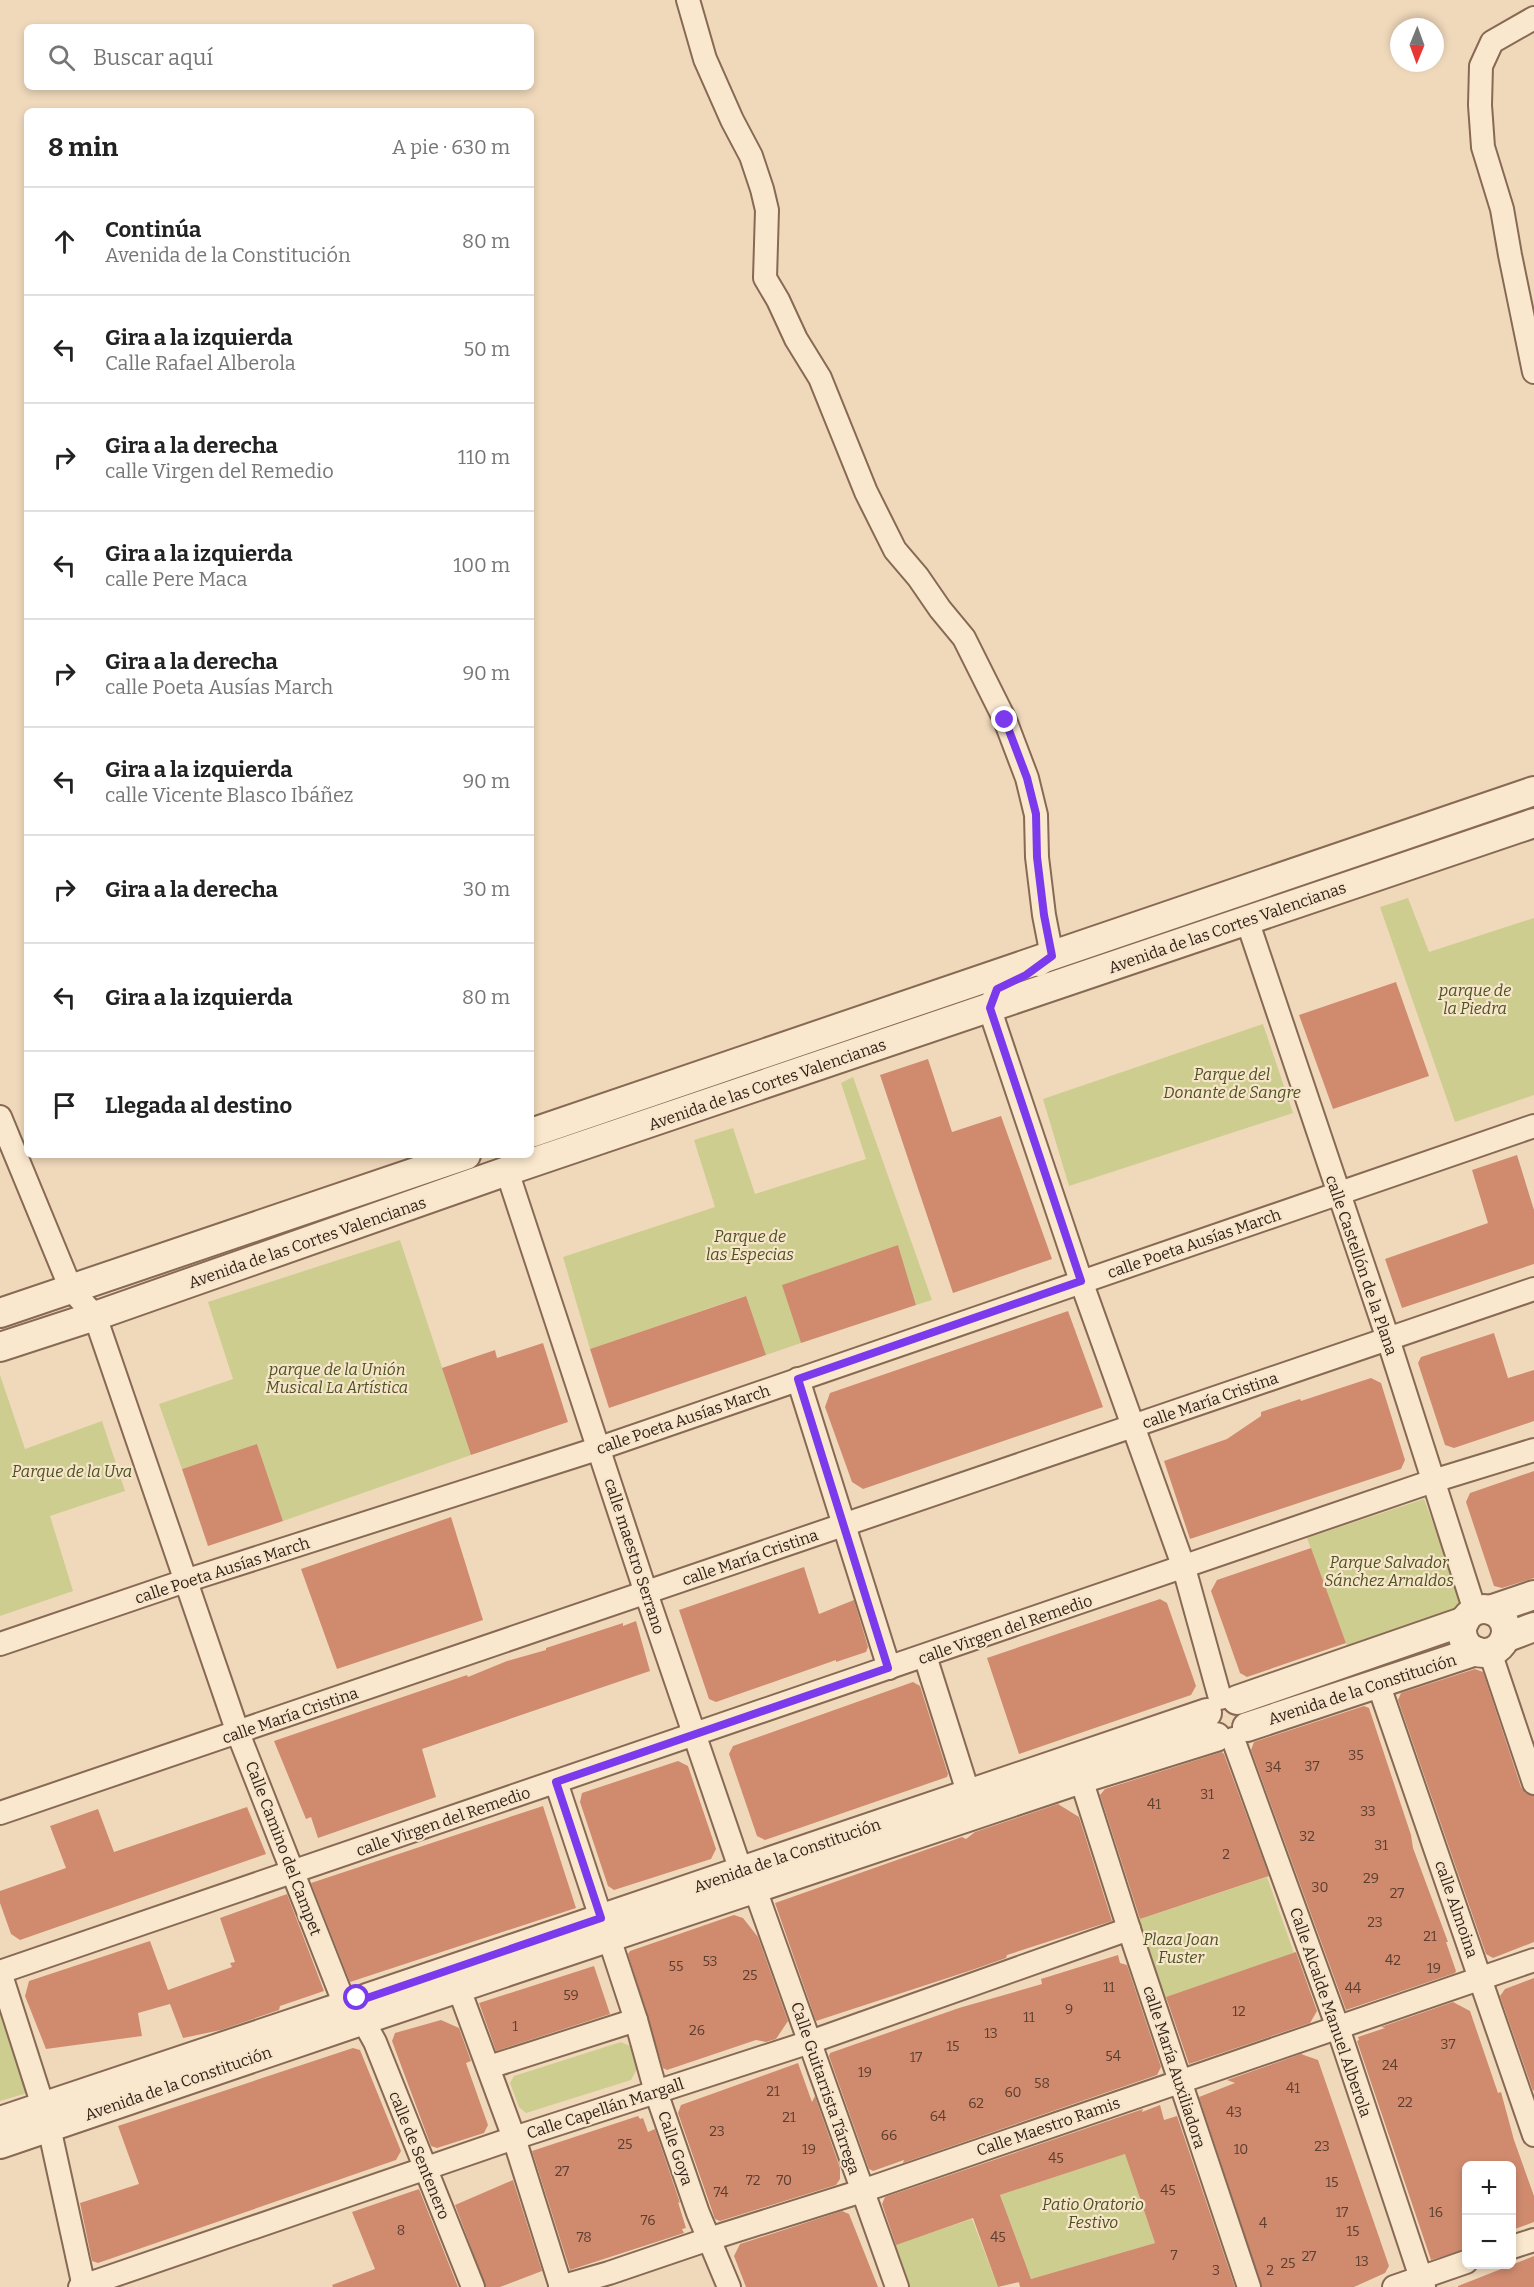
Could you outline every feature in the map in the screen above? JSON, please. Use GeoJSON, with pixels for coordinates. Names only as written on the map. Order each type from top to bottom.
{"type":"FeatureCollection","features":[{"type":"Feature","properties":{"kind":"street"},"geometry":{"type":"LineString","coordinates":[[688,0],[705,59],[751,156],[762,189],[767,210],[765,278],[796,339],[820,378],[866,492],[895,550],[964,638],[1005,720],[1027,778],[1036,814],[1041,891],[1052,956],[1026,975],[997,989],[990,1008]]}},
{"type":"Feature","properties":{"kind":"street"},"geometry":{"type":"LineString","coordinates":[[1534,18],[1492,42],[1481,66],[1480,105],[1483,147],[1502,209],[1534,372]]}},
{"type":"Feature","properties":{"kind":"street","name":"Avenida de las Cortes Valencianas"},"geometry":{"type":"LineString","coordinates":[[534,1132],[1534,791]]}},
{"type":"Feature","properties":{"kind":"street","name":"Avenida de las Cortes Valencianas"},"geometry":{"type":"LineString","coordinates":[[0,1347],[95,1316],[507,1171],[1534,823]]}},
{"type":"Feature","properties":{"kind":"street","name":"calle Castellón de la Plana"},"geometry":{"type":"LineString","coordinates":[[1247,920],[1388,1339],[1477,1614]]}},
{"type":"Feature","properties":{"kind":"street","name":"Calle Alcalde Manuel Alberola"},"geometry":{"type":"LineString","coordinates":[[990,1008],[1081,1281],[1184,1568],[1226,1719],[1338,2028],[1423,2282]]}},
{"type":"Feature","properties":{"kind":"street"},"geometry":{"type":"LineString","coordinates":[[0,1118],[71,1289],[95,1316]]}},
{"type":"Feature","properties":{"kind":"street","name":"calle Poeta Ausías March"},"geometry":{"type":"LineString","coordinates":[[0,1644],[185,1581],[600,1448],[1534,1126]]}},
{"type":"Feature","properties":{"kind":"street","name":"Avenida de las Cortes Valencianas"},"geometry":{"type":"LineString","coordinates":[[0,1312],[457,1158]]}},
{"type":"Feature","properties":{"kind":"street","name":"calle maestro Serrano"},"geometry":{"type":"LineString","coordinates":[[507,1171],[646,1593],[748,1880]]}},
{"type":"Feature","properties":{"kind":"street","name":"calle María Cristina"},"geometry":{"type":"LineString","coordinates":[[0,1813],[1534,1289]]}},
{"type":"Feature","properties":{"kind":"street","name":"Calle Camino del Campet"},"geometry":{"type":"LineString","coordinates":[[95,1316],[238,1733],[293,1873],[360,2012]]}},
{"type":"Feature","properties":{"kind":"street"},"geometry":{"type":"LineString","coordinates":[[798,1379],[888,1668]]}},
{"type":"Feature","properties":{"kind":"street","name":"calle Virgen del Remedio"},"geometry":{"type":"LineString","coordinates":[[0,1972],[1433,1481],[1534,1450]]}},
{"type":"Feature","properties":{"kind":"street","name":"Avenida de la Constitución"},"geometry":{"type":"LineString","coordinates":[[0,2144],[46,2117],[605,1928],[748,1880],[1081,1779],[1477,1614],[1534,1595]]}},
{"type":"Feature","properties":{"kind":"street"},"geometry":{"type":"LineString","coordinates":[[1477,1614],[1501,1617],[1506,1630],[1491,1647],[1470,1648],[1463,1635],[1477,1614]]}},
{"type":"Feature","properties":{"kind":"street","name":"Avenida de la Constitución"},"geometry":{"type":"LineString","coordinates":[[748,1880],[968,1792],[1226,1719],[1378,1683],[1491,1647],[1534,1628]]}},
{"type":"Feature","properties":{"kind":"street"},"geometry":{"type":"LineString","coordinates":[[1491,1647],[1534,1783]]}},
{"type":"Feature","properties":{"kind":"street"},"geometry":{"type":"LineString","coordinates":[[925,1656],[968,1792]]}},
{"type":"Feature","properties":{"kind":"street","name":"calle Almoina"},"geometry":{"type":"LineString","coordinates":[[1378,1683],[1534,2135]]}},
{"type":"Feature","properties":{"kind":"street","name":"calle María Auxiliadora"},"geometry":{"type":"LineString","coordinates":[[1081,1779],[1249,2287]]}},
{"type":"Feature","properties":{"kind":"street","name":"Calle Goya"},"geometry":{"type":"LineString","coordinates":[[556,1782],[636,2020],[656,2092],[698,2212],[729,2287]]}},
{"type":"Feature","properties":{"kind":"street","name":"Calle Guitarrista Tárrega"},"geometry":{"type":"LineString","coordinates":[[748,1880],[810,2042],[897,2287]]}},
{"type":"Feature","properties":{"kind":"street","name":"Avenida de la Constitución"},"geometry":{"type":"LineString","coordinates":[[360,2012],[459,1989],[605,1928]]}},
{"type":"Feature","properties":{"kind":"street","name":"Calle Capellán Margall"},"geometry":{"type":"LineString","coordinates":[[82,2287],[514,2138],[810,2042],[1129,1929]]}},
{"type":"Feature","properties":{"kind":"street","name":"Calle Maestro Ramis"},"geometry":{"type":"LineString","coordinates":[[561,2287],[862,2191],[1534,1960]]}},
{"type":"Feature","properties":{"kind":"street"},"geometry":{"type":"LineString","coordinates":[[0,1972],[46,2117],[82,2287]]}},
{"type":"Feature","properties":{"kind":"street"},"geometry":{"type":"LineString","coordinates":[[459,1989],[514,2138],[561,2287]]}},
{"type":"Feature","properties":{"kind":"street","name":"calle de Sentenero"},"geometry":{"type":"LineString","coordinates":[[360,2012],[375,2042],[473,2287]]}},
{"type":"Feature","properties":{"kind":"street"},"geometry":{"type":"LineString","coordinates":[[489,2067],[636,2020]]}},
{"type":"Feature","properties":{"kind":"street","name":"Avenida de la Constitución"},"geometry":{"type":"LineString","coordinates":[[0,2121],[46,2117]]}},
{"type":"Feature","properties":{"kind":"street"},"geometry":{"type":"LineString","coordinates":[[1516,2246],[1534,2240]]}},
{"type":"Feature","properties":{"kind":"street"},"geometry":{"type":"LineString","coordinates":[[1394,2287],[1423,2282],[1462,2264]]}},
{"type":"Feature","properties":{"kind":"green space","name":"parque de la Piedra"},"geometry":{"type":"Polygon","coordinates":[[[1408,898],[1429,952],[1534,918],[1534,1095],[1455,1122],[1380,907],[1408,898]]]}},
{"type":"Feature","properties":{"kind":"green space","name":"Parque del Donante de Sangre"},"geometry":{"type":"Polygon","coordinates":[[[1263,1024],[1293,1113],[1069,1186],[1043,1099],[1263,1024]]]}},
{"type":"Feature","properties":{"kind":"green space","name":"Parque de las Especias"},"geometry":{"type":"Polygon","coordinates":[[[853,1077],[932,1300],[916,1305],[898,1245],[783,1285],[801,1343],[766,1355],[745,1296],[590,1349],[563,1257],[715,1207],[694,1140],[733,1128],[755,1194],[866,1159],[841,1083],[853,1077]]]}},
{"type":"Feature","properties":{"kind":"green space","name":"parque de la Unión Musical La Artística"},"geometry":{"type":"Polygon","coordinates":[[[400,1240],[471,1455],[283,1521],[257,1444],[182,1469],[159,1404],[233,1379],[208,1302],[400,1240]]]}},
{"type":"Feature","properties":{"kind":"green space","name":"Parque de la Uva"},"geometry":{"type":"Polygon","coordinates":[[[0,1375],[25,1449],[102,1421],[125,1491],[50,1516],[73,1591],[0,1616],[0,1375]]]}},
{"type":"Feature","properties":{"kind":"green space","name":"Parque Salvador Sánchez Arnaldos"},"geometry":{"type":"Polygon","coordinates":[[[1424,1499],[1464,1607],[1347,1646],[1307,1538],[1424,1499]]]}},
{"type":"Feature","properties":{"kind":"green space","name":"Plaza Joan Fuster"},"geometry":{"type":"Polygon","coordinates":[[[1267,1877],[1294,1953],[1155,2001],[1128,1923],[1267,1877]]]}},
{"type":"Feature","properties":{"kind":"green space"},"geometry":{"type":"Polygon","coordinates":[[[0,2008],[27,2093],[0,2101],[0,2008]]]}},
{"type":"Feature","properties":{"kind":"green space"},"geometry":{"type":"Polygon","coordinates":[[[621,2042],[630,2046],[637,2069],[631,2080],[526,2113],[519,2107],[510,2083],[514,2076],[621,2042]]]}},
{"type":"Feature","properties":{"kind":"green space","name":"Patio Oratorio Festivo"},"geometry":{"type":"Polygon","coordinates":[[[1125,2154],[1155,2243],[1031,2279],[1000,2195],[1125,2154]]]}},
{"type":"Feature","properties":{"kind":"green space"},"geometry":{"type":"Polygon","coordinates":[[[972,2219],[998,2287],[908,2287],[894,2245],[972,2219]]]}},
{"type":"Feature","properties":{"kind":"building"},"geometry":{"type":"Polygon","coordinates":[[[1396,982],[1429,1076],[1333,1109],[1299,1015],[1396,982]]]}},
{"type":"Feature","properties":{"kind":"building"},"geometry":{"type":"Polygon","coordinates":[[[928,1059],[952,1132],[1001,1116],[1052,1259],[953,1293],[880,1075],[928,1059]]]}},
{"type":"Feature","properties":{"kind":"building"},"geometry":{"type":"Polygon","coordinates":[[[1517,1155],[1534,1210],[1534,1264],[1402,1308],[1385,1259],[1488,1223],[1472,1170],[1517,1155]]]}},
{"type":"Feature","properties":{"kind":"building"},"geometry":{"type":"Polygon","coordinates":[[[898,1245],[916,1305],[801,1343],[782,1285],[898,1245]]]}},
{"type":"Feature","properties":{"kind":"building"},"geometry":{"type":"Polygon","coordinates":[[[746,1296],[766,1355],[609,1408],[590,1349],[746,1296]]]}},
{"type":"Feature","properties":{"kind":"building"},"geometry":{"type":"Polygon","coordinates":[[[1068,1311],[1103,1407],[863,1489],[852,1482],[825,1407],[830,1393],[1068,1311]]]}},
{"type":"Feature","properties":{"kind":"building"},"geometry":{"type":"Polygon","coordinates":[[[1494,1333],[1508,1378],[1534,1370],[1534,1421],[1454,1448],[1445,1445],[1418,1363],[1421,1357],[1494,1333]]]}},
{"type":"Feature","properties":{"kind":"building"},"geometry":{"type":"Polygon","coordinates":[[[543,1343],[568,1422],[471,1455],[442,1368],[495,1350],[497,1358],[543,1343]]]}},
{"type":"Feature","properties":{"kind":"building"},"geometry":{"type":"Polygon","coordinates":[[[1371,1378],[1381,1383],[1405,1460],[1401,1469],[1190,1539],[1164,1461],[1227,1439],[1261,1416],[1261,1412],[1371,1378]]]}},
{"type":"Feature","properties":{"kind":"building"},"geometry":{"type":"Polygon","coordinates":[[[257,1444],[283,1521],[208,1546],[182,1469],[257,1444]]]}},
{"type":"Feature","properties":{"kind":"building"},"geometry":{"type":"Polygon","coordinates":[[[1534,1471],[1534,1578],[1502,1588],[1494,1586],[1466,1502],[1470,1493],[1534,1471]]]}},
{"type":"Feature","properties":{"kind":"building"},"geometry":{"type":"Polygon","coordinates":[[[451,1517],[483,1620],[337,1669],[301,1569],[451,1517]]]}},
{"type":"Feature","properties":{"kind":"building"},"geometry":{"type":"Polygon","coordinates":[[[1311,1548],[1346,1643],[1247,1677],[1240,1673],[1211,1591],[1217,1580],[1311,1548]]]}},
{"type":"Feature","properties":{"kind":"building"},"geometry":{"type":"Polygon","coordinates":[[[804,1567],[819,1614],[854,1600],[868,1647],[866,1652],[836,1662],[836,1660],[716,1702],[709,1699],[679,1610],[804,1567]]]}},
{"type":"Feature","properties":{"kind":"building"},"geometry":{"type":"Polygon","coordinates":[[[1160,1599],[1167,1603],[1196,1686],[1191,1695],[1019,1754],[987,1658],[1160,1599]]]}},
{"type":"Feature","properties":{"kind":"building"},"geometry":{"type":"Polygon","coordinates":[[[636,1621],[650,1671],[422,1749],[436,1797],[318,1838],[311,1817],[306,1819],[274,1741],[467,1675],[468,1677],[507,1661],[546,1650],[546,1648],[623,1623],[623,1626],[636,1621]]]}},
{"type":"Feature","properties":{"kind":"building"},"geometry":{"type":"Polygon","coordinates":[[[1475,1669],[1483,1672],[1521,1787],[1526,1793],[1534,1796],[1534,1942],[1493,1958],[1486,1954],[1398,1700],[1401,1693],[1475,1669]]]}},
{"type":"Feature","properties":{"kind":"building"},"geometry":{"type":"Polygon","coordinates":[[[913,1682],[920,1686],[948,1774],[947,1777],[765,1840],[757,1836],[729,1754],[733,1746],[913,1682]]]}},
{"type":"Feature","properties":{"kind":"building"},"geometry":{"type":"Polygon","coordinates":[[[1364,1706],[1369,1708],[1411,1835],[1413,1848],[1448,1942],[1446,1942],[1456,1971],[1346,2010],[1251,1750],[1254,1742],[1364,1706]]]}},
{"type":"Feature","properties":{"kind":"building"},"geometry":{"type":"Polygon","coordinates":[[[1222,1752],[1269,1876],[1140,1919],[1100,1795],[1105,1789],[1222,1752]]]}},
{"type":"Feature","properties":{"kind":"building"},"geometry":{"type":"Polygon","coordinates":[[[678,1761],[688,1766],[716,1849],[711,1859],[614,1890],[608,1886],[580,1802],[582,1793],[678,1761]]]}},
{"type":"Feature","properties":{"kind":"building"},"geometry":{"type":"Polygon","coordinates":[[[1058,1804],[1079,1817],[1112,1921],[816,2021],[775,1903],[962,1837],[966,1839],[975,1832],[1058,1804]]]}},
{"type":"Feature","properties":{"kind":"building"},"geometry":{"type":"Polygon","coordinates":[[[543,1806],[576,1908],[350,1982],[311,1883],[543,1806]]]}},
{"type":"Feature","properties":{"kind":"building"},"geometry":{"type":"Polygon","coordinates":[[[247,1807],[266,1854],[20,1940],[11,1934],[0,1903],[0,1891],[66,1868],[50,1826],[98,1809],[114,1852],[247,1807]]]}},
{"type":"Feature","properties":{"kind":"building"},"geometry":{"type":"Polygon","coordinates":[[[287,1894],[324,1991],[280,2006],[279,2010],[221,2030],[183,2038],[170,2004],[138,2013],[142,2036],[46,2049],[25,1996],[29,1981],[150,1941],[168,1990],[232,1967],[230,1963],[235,1962],[220,1918],[287,1894]]]}},
{"type":"Feature","properties":{"kind":"building"},"geometry":{"type":"Polygon","coordinates":[[[734,1915],[743,1918],[758,1937],[788,2021],[776,2039],[766,2042],[756,2040],[667,2070],[663,2068],[628,1954],[630,1951],[734,1915]]]}},
{"type":"Feature","properties":{"kind":"building"},"geometry":{"type":"Polygon","coordinates":[[[1296,1952],[1317,2011],[1310,2023],[1189,2064],[1166,1997],[1296,1952]]]}},
{"type":"Feature","properties":{"kind":"building"},"geometry":{"type":"Polygon","coordinates":[[[1118,1955],[1120,1963],[1127,1965],[1161,2067],[1157,2075],[903,2163],[904,2160],[873,2171],[869,2169],[829,2056],[830,2053],[959,2008],[1042,1984],[1041,1979],[1118,1955]]]}},
{"type":"Feature","properties":{"kind":"building"},"geometry":{"type":"Polygon","coordinates":[[[594,1966],[610,2014],[496,2051],[479,2003],[594,1966]]]}},
{"type":"Feature","properties":{"kind":"building"},"geometry":{"type":"Polygon","coordinates":[[[1534,1978],[1533,2091],[1500,1996],[1505,1989],[1534,1978]]]}},
{"type":"Feature","properties":{"kind":"building"},"geometry":{"type":"Polygon","coordinates":[[[1453,2002],[1470,2011],[1498,2093],[1501,2092],[1514,2140],[1534,2196],[1534,2222],[1516,2229],[1516,2161],[1462,2161],[1462,2251],[1431,2260],[1357,2041],[1358,2037],[1385,2028],[1381,2027],[1453,2002]]]}},
{"type":"Feature","properties":{"kind":"building"},"geometry":{"type":"Polygon","coordinates":[[[441,2020],[459,2028],[471,2061],[466,2063],[488,2125],[484,2133],[437,2148],[431,2146],[392,2041],[395,2033],[441,2020]]]}},
{"type":"Feature","properties":{"kind":"building"},"geometry":{"type":"Polygon","coordinates":[[[353,2048],[360,2050],[401,2151],[396,2160],[98,2263],[92,2261],[80,2203],[139,2184],[118,2126],[353,2048]]]}},
{"type":"Feature","properties":{"kind":"building"},"geometry":{"type":"Polygon","coordinates":[[[1301,2054],[1318,2060],[1389,2266],[1385,2273],[1354,2287],[1262,2287],[1199,2097],[1235,2083],[1227,2080],[1301,2054]]]}},
{"type":"Feature","properties":{"kind":"building"},"geometry":{"type":"Polygon","coordinates":[[[798,2063],[812,2102],[815,2096],[840,2168],[840,2179],[836,2185],[720,2221],[715,2219],[678,2113],[681,2105],[798,2063]]]}},
{"type":"Feature","properties":{"kind":"building"},"geometry":{"type":"Polygon","coordinates":[[[1160,2105],[1164,2120],[1177,2116],[1235,2287],[1020,2287],[1019,2282],[1031,2279],[998,2287],[973,2218],[896,2245],[882,2204],[885,2197],[1143,2109],[1142,2112],[1160,2105]],[[1125,2154],[1000,2195],[1031,2279],[1155,2243],[1125,2154]]]}},
{"type":"Feature","properties":{"kind":"building"},"geometry":{"type":"Polygon","coordinates":[[[638,2116],[640,2119],[643,2118],[648,2132],[655,2129],[680,2203],[678,2202],[686,2228],[682,2229],[684,2233],[570,2270],[532,2151],[638,2116]]]}},
{"type":"Feature","properties":{"kind":"building"},"geometry":{"type":"Polygon","coordinates":[[[513,2180],[542,2271],[500,2287],[486,2287],[455,2205],[513,2180]]]}},
{"type":"Feature","properties":{"kind":"building"},"geometry":{"type":"Polygon","coordinates":[[[419,2189],[458,2287],[333,2287],[332,2285],[375,2269],[352,2212],[419,2189]]]}},
{"type":"Feature","properties":{"kind":"building"},"geometry":{"type":"Polygon","coordinates":[[[842,2211],[849,2214],[878,2287],[746,2287],[734,2256],[740,2244],[842,2211]]]}},
{"type":"Feature","properties":{"kind":"building"},"geometry":{"type":"Polygon","coordinates":[[[1534,2256],[1534,2287],[1458,2287],[1501,2269],[1516,2269],[1516,2263],[1534,2256]]]}},
{"type":"Feature","properties":{"kind":"route"},"geometry":{"type":"LineString","coordinates":[[357,1998],[367,1998],[601,1918],[556,1782],[888,1668],[798,1379],[1081,1281],[990,1008],[997,989],[1026,975],[1052,956],[1037,857],[1036,814],[1027,778],[1005,720]]}}]}
